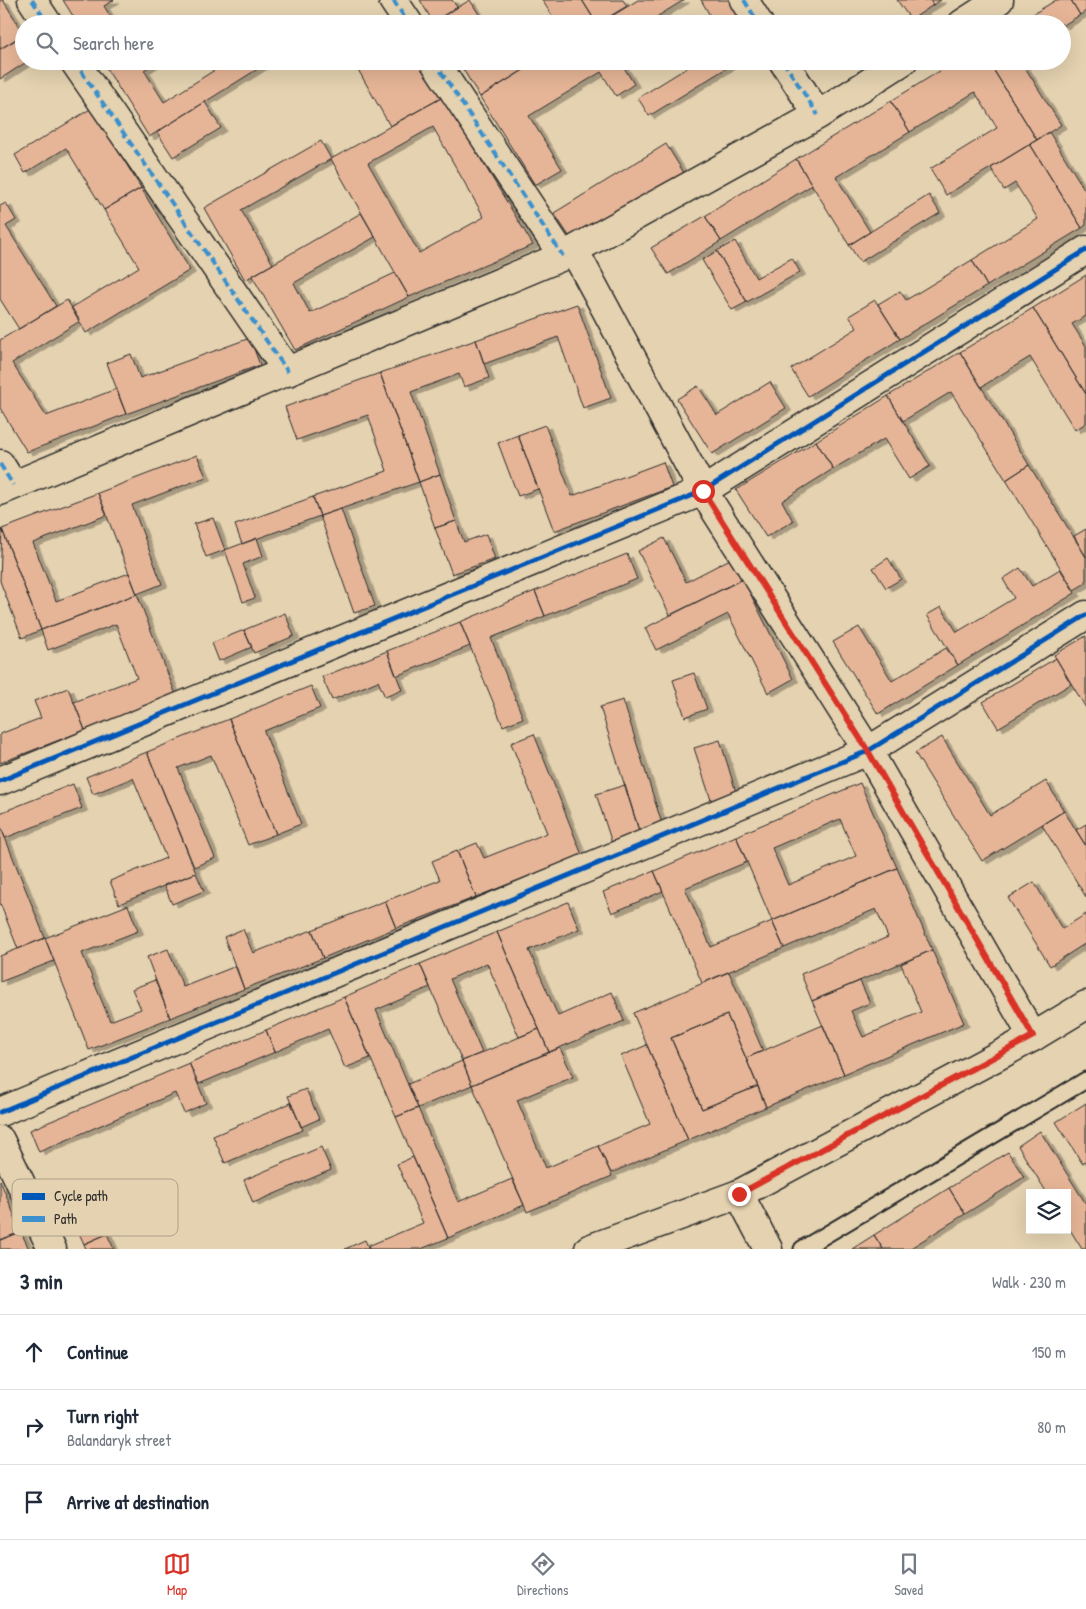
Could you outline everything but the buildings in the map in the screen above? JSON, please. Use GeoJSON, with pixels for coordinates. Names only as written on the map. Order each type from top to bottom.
{"type":"FeatureCollection","features":[{"type":"Feature","properties":{"kind":"street"},"geometry":{"type":"LineString","coordinates":[[32,0],[42,15]]}},
{"type":"Feature","properties":{"kind":"street"},"geometry":{"type":"LineString","coordinates":[[393,0],[403,15]]}},
{"type":"Feature","properties":{"kind":"street"},"geometry":{"type":"LineString","coordinates":[[744,0],[753,15]]}},
{"type":"Feature","properties":{"kind":"street"},"geometry":{"type":"LineString","coordinates":[[976,15],[999,0]]}},
{"type":"Feature","properties":{"kind":"street"},"geometry":{"type":"LineString","coordinates":[[80,70],[288,372]]}},
{"type":"Feature","properties":{"kind":"street"},"geometry":{"type":"LineString","coordinates":[[440,70],[569,253],[703,491],[868,751],[1033,1036]]}},
{"type":"Feature","properties":{"kind":"street"},"geometry":{"type":"LineString","coordinates":[[789,70],[818,115]]}},
{"type":"Feature","properties":{"kind":"street"},"geometry":{"type":"LineString","coordinates":[[4,480],[288,372],[569,253],[818,115],[889,70]]}},
{"type":"Feature","properties":{"kind":"street"},"geometry":{"type":"LineString","coordinates":[[0,781],[703,491],[1086,250]]}},
{"type":"Feature","properties":{"kind":"street"},"geometry":{"type":"LineString","coordinates":[[0,1112],[868,751],[1086,615]]}},
{"type":"Feature","properties":{"kind":"street"},"geometry":{"type":"LineString","coordinates":[[589,1249],[739,1194],[1033,1036],[1086,1004]]}},
{"type":"Feature","properties":{"kind":"street"},"geometry":{"type":"LineString","coordinates":[[0,1140],[19,1179]]}},
{"type":"Feature","properties":{"kind":"street"},"geometry":{"type":"LineString","coordinates":[[739,1194],[768,1249]]}},
{"type":"Feature","properties":{"kind":"street"},"geometry":{"type":"LineString","coordinates":[[46,1236],[52,1249]]}},
{"type":"Feature","properties":{"kind":"lane"},"geometry":{"type":"LineString","coordinates":[[802,1249],[1086,1080]]}},
{"type":"Feature","properties":{"kind":"marked path"},"geometry":{"type":"LineString","coordinates":[[32,0],[42,15]]}},
{"type":"Feature","properties":{"kind":"marked path"},"geometry":{"type":"LineString","coordinates":[[393,0],[403,15]]}},
{"type":"Feature","properties":{"kind":"marked path"},"geometry":{"type":"LineString","coordinates":[[744,0],[753,15]]}},
{"type":"Feature","properties":{"kind":"marked path"},"geometry":{"type":"LineString","coordinates":[[80,70],[288,372]]}},
{"type":"Feature","properties":{"kind":"marked path"},"geometry":{"type":"LineString","coordinates":[[440,70],[563,256]]}},
{"type":"Feature","properties":{"kind":"marked path"},"geometry":{"type":"LineString","coordinates":[[789,70],[818,115]]}},
{"type":"Feature","properties":{"kind":"marked path"},"geometry":{"type":"LineString","coordinates":[[0,464],[13,485]]}},
{"type":"Feature","properties":{"kind":"cycle path"},"geometry":{"type":"LineString","coordinates":[[0,781],[703,491],[1086,250]]}},
{"type":"Feature","properties":{"kind":"cycle path"},"geometry":{"type":"LineString","coordinates":[[0,1112],[868,751],[1086,615]]}},
{"type":"Feature","properties":{"kind":"route"},"geometry":{"type":"LineString","coordinates":[[703,491],[868,751],[1033,1036],[739,1194]]}}]}
